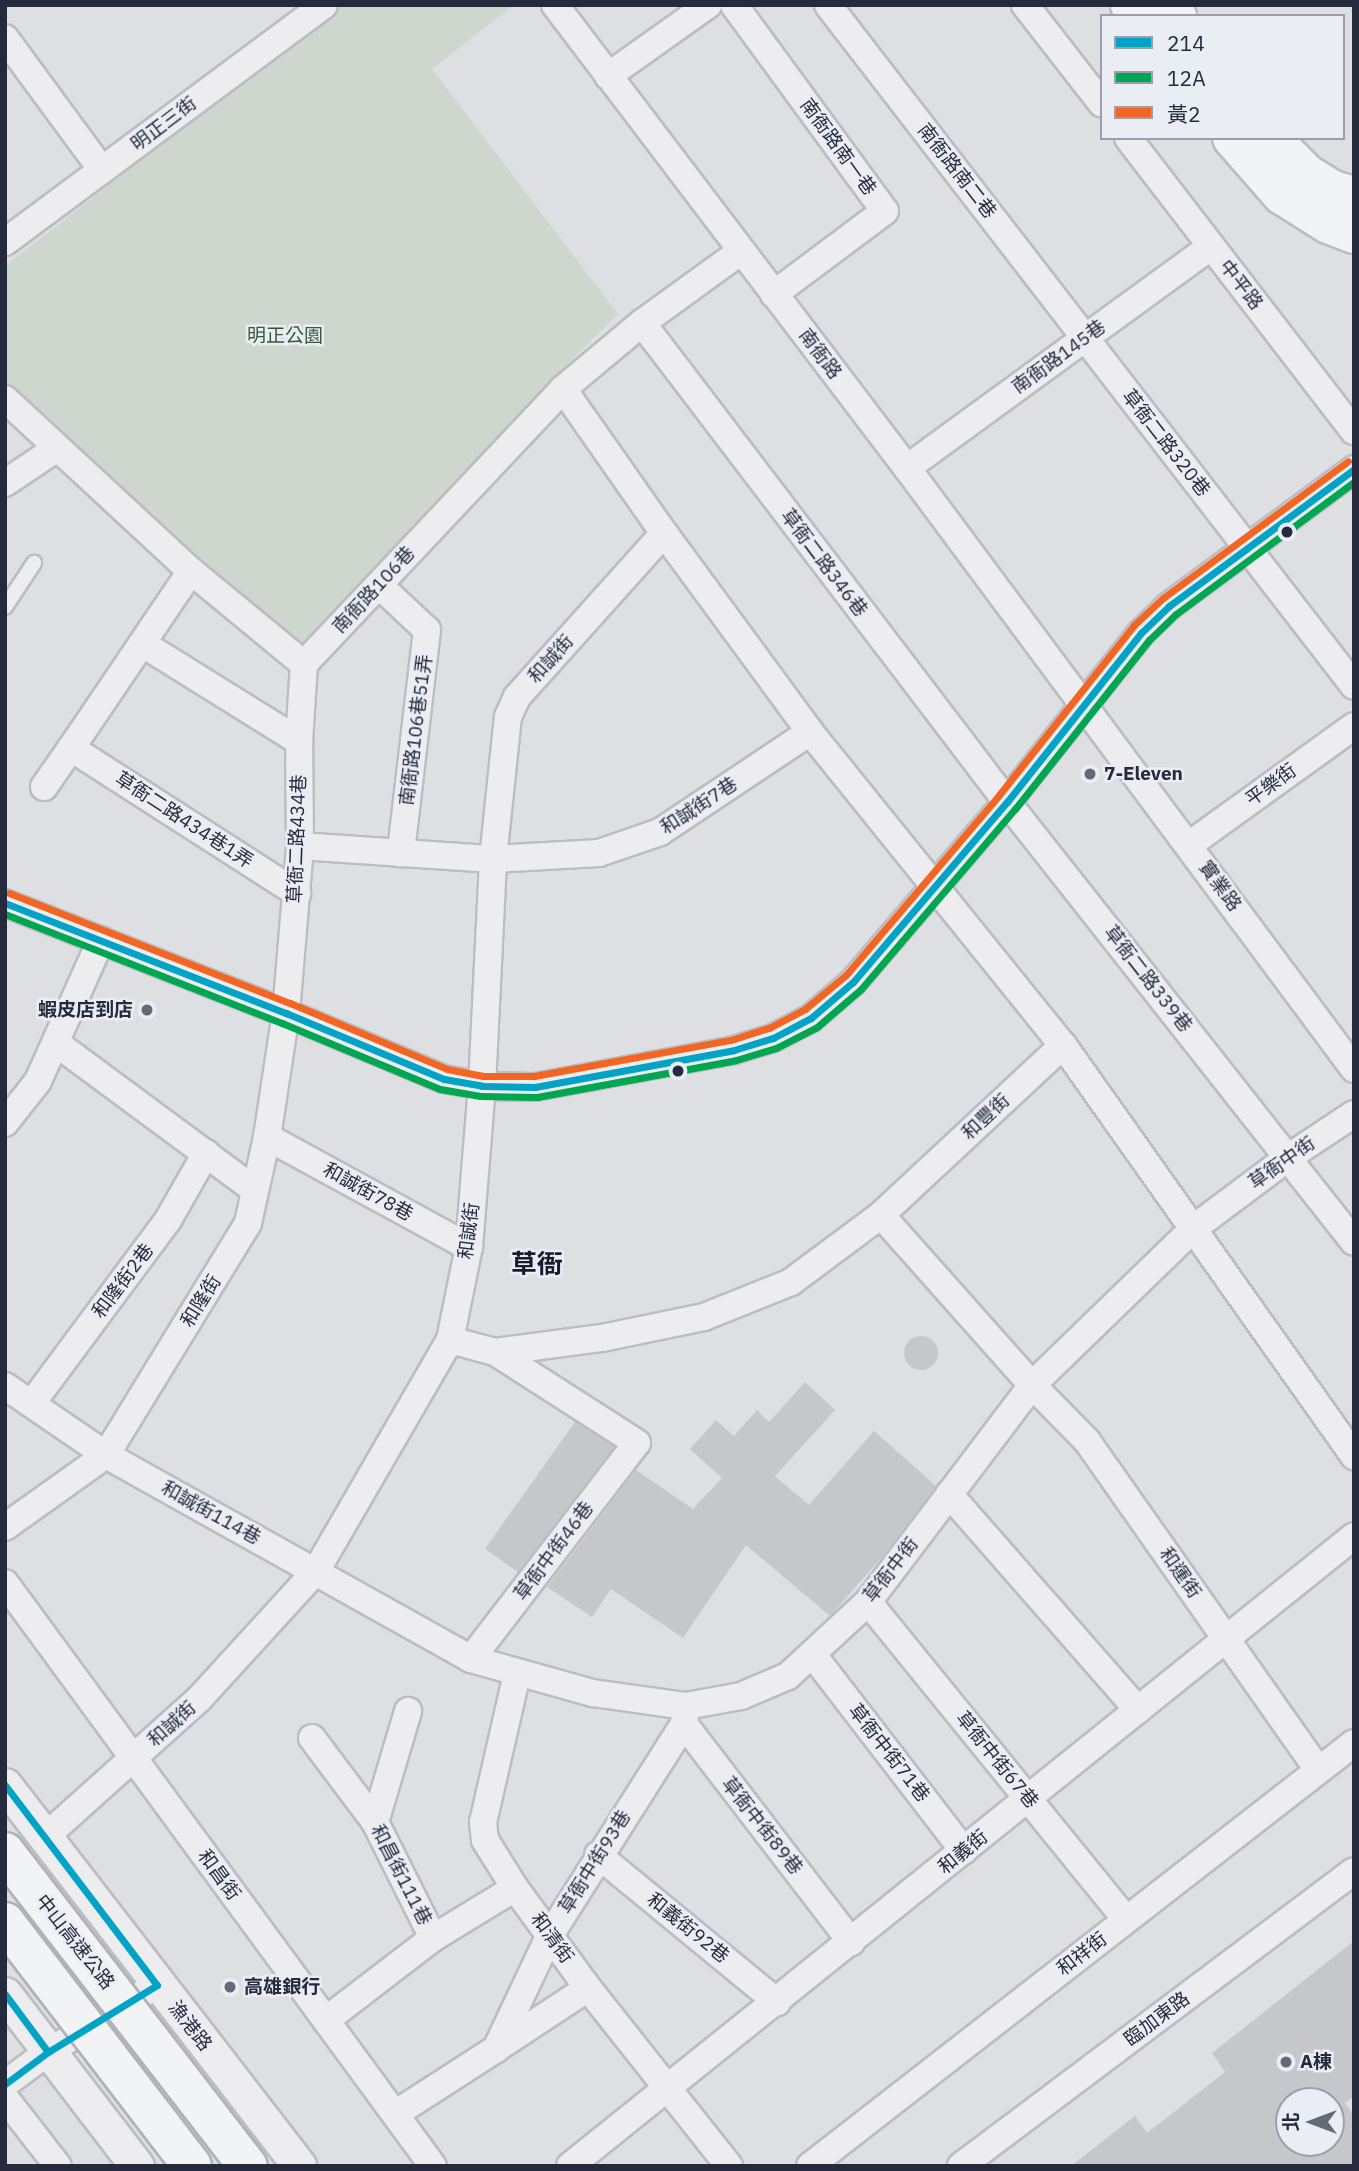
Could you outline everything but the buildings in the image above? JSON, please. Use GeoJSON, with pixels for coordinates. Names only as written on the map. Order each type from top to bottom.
{"type":"FeatureCollection","features":[{"type":"Feature","properties":{"kind":"highway"},"geometry":{"type":"LineString","coordinates":[[1235,140],[1282,195],[1328,224],[1354,234]]}},
{"type":"Feature","properties":{"kind":"highway"},"geometry":{"type":"LineString","coordinates":[[1273,140],[1307,174],[1333,190],[1354,196]]}},
{"type":"Feature","properties":{"kind":"highway","name":"中山高速公路"},"geometry":{"type":"LineString","coordinates":[[5,1852],[248,2166]]}},
{"type":"Feature","properties":{"kind":"highway"},"geometry":{"type":"LineString","coordinates":[[5,1922],[192,2166]]}},
{"type":"Feature","properties":{"kind":"street","name":"明正三街"},"geometry":{"type":"LineString","coordinates":[[5,242],[324,5]]}},
{"type":"Feature","properties":{"kind":"street","name":"南衙路"},"geometry":{"type":"LineString","coordinates":[[555,5],[1084,705]]}},
{"type":"Feature","properties":{"kind":"street"},"geometry":{"type":"LineString","coordinates":[[608,76],[708,5]]}},
{"type":"Feature","properties":{"kind":"street","name":"南衙路南一巷"},"geometry":{"type":"LineString","coordinates":[[734,5],[885,211],[774,294]]}},
{"type":"Feature","properties":{"kind":"street","name":"南衙路南二巷"},"geometry":{"type":"LineString","coordinates":[[828,5],[1085,337]]}},
{"type":"Feature","properties":{"kind":"street"},"geometry":{"type":"LineString","coordinates":[[1026,5],[1100,101]]}},
{"type":"Feature","properties":{"kind":"street"},"geometry":{"type":"LineString","coordinates":[[5,38],[102,170]]}},
{"type":"Feature","properties":{"kind":"street","name":"中平路"},"geometry":{"type":"LineString","coordinates":[[1130,140],[1354,431]]}},
{"type":"Feature","properties":{"kind":"street","name":"南衙路145巷"},"geometry":{"type":"LineString","coordinates":[[907,468],[1211,246]]}},
{"type":"Feature","properties":{"kind":"street","name":"南衙路106巷"},"geometry":{"type":"LineString","coordinates":[[304,664],[563,389],[642,323],[741,251]]}},
{"type":"Feature","properties":{"kind":"street","name":"草衙二路346巷"},"geometry":{"type":"LineString","coordinates":[[642,323],[1007,802]]}},
{"type":"Feature","properties":{"kind":"street","name":"草衙二路320巷"},"geometry":{"type":"LineString","coordinates":[[1085,337],[1354,686]]}},
{"type":"Feature","properties":{"kind":"street"},"geometry":{"type":"LineString","coordinates":[[563,389],[664,533],[810,732],[1063,1045],[1354,1455]]}},
{"type":"Feature","properties":{"kind":"street"},"geometry":{"type":"LineString","coordinates":[[5,400],[191,571],[304,664]]}},
{"type":"Feature","properties":{"kind":"street"},"geometry":{"type":"LineString","coordinates":[[5,482],[58,448]]}},
{"type":"Feature","properties":{"kind":"street"},"geometry":{"type":"LineString","coordinates":[[5,903],[286,1013],[444,1079],[482,1086],[535,1087],[579,1081],[734,1050],[773,1038],[811,1018],[853,982],[1007,802],[1141,633],[1160,615],[1247,548],[1354,469]]}},
{"type":"Feature","properties":{"kind":"street","name":"和誠街"},"geometry":{"type":"LineString","coordinates":[[45,1837],[199,1699],[316,1571],[450,1340],[469,1247],[482,1086],[493,859],[508,717],[517,697],[664,533]]}},
{"type":"Feature","properties":{"kind":"street"},"geometry":{"type":"LineString","coordinates":[[44,787],[191,571]]}},
{"type":"Feature","properties":{"kind":"street","name":"南衙路106巷51弄"},"geometry":{"type":"LineString","coordinates":[[379,585],[427,630],[401,853]]}},
{"type":"Feature","properties":{"kind":"street"},"geometry":{"type":"LineString","coordinates":[[143,644],[299,741]]}},
{"type":"Feature","properties":{"kind":"street","name":"草衙二路434巷"},"geometry":{"type":"LineString","coordinates":[[286,1013],[300,846],[299,741],[304,664]]}},
{"type":"Feature","properties":{"kind":"street","name":"實業路"},"geometry":{"type":"LineString","coordinates":[[1084,705],[1354,1069]]}},
{"type":"Feature","properties":{"kind":"street","name":"平樂街"},"geometry":{"type":"LineString","coordinates":[[1189,845],[1354,726]]}},
{"type":"Feature","properties":{"kind":"street","name":"和誠街7巷"},"geometry":{"type":"LineString","coordinates":[[300,846],[493,859],[599,853],[660,832],[810,732]]}},
{"type":"Feature","properties":{"kind":"street","name":"草衙二路434巷1弄"},"geometry":{"type":"LineString","coordinates":[[71,748],[297,893]]}},
{"type":"Feature","properties":{"kind":"street","name":"草衙二路339巷"},"geometry":{"type":"LineString","coordinates":[[1007,802],[1354,1242]]}},
{"type":"Feature","properties":{"kind":"street"},"geometry":{"type":"LineString","coordinates":[[5,1123],[38,1081],[101,940]]}},
{"type":"Feature","properties":{"kind":"street","name":"和隆街"},"geometry":{"type":"LineString","coordinates":[[5,1527],[106,1455],[248,1223],[267,1137],[286,1013]]}},
{"type":"Feature","properties":{"kind":"street"},"geometry":{"type":"LineString","coordinates":[[56,1043],[256,1190]]}},
{"type":"Feature","properties":{"kind":"street","name":"和豐街"},"geometry":{"type":"LineString","coordinates":[[450,1340],[495,1352],[603,1338],[704,1317],[791,1282],[881,1216],[1063,1045]]}},
{"type":"Feature","properties":{"kind":"street","name":"草衙中街"},"geometry":{"type":"LineString","coordinates":[[316,1571],[416,1631],[471,1659],[517,1674],[685,1715],[788,1676],[868,1602],[1032,1385],[1194,1228],[1289,1157],[1354,1114]]}},
{"type":"Feature","properties":{"kind":"street","name":"和誠街78巷"},"geometry":{"type":"LineString","coordinates":[[267,1137],[469,1247]]}},
{"type":"Feature","properties":{"kind":"street","name":"和隆街2巷"},"geometry":{"type":"LineString","coordinates":[[32,1403],[168,1220],[206,1153]]}},
{"type":"Feature","properties":{"kind":"street","name":"和運街"},"geometry":{"type":"LineString","coordinates":[[881,1216],[1032,1385],[1087,1441],[1318,1770]]}},
{"type":"Feature","properties":{"kind":"street","name":"草衙中街46巷"},"geometry":{"type":"LineString","coordinates":[[471,1659],[637,1443],[495,1352]]}},
{"type":"Feature","properties":{"kind":"street","name":"和誠街114巷"},"geometry":{"type":"LineString","coordinates":[[5,1386],[106,1455],[316,1571]]}},
{"type":"Feature","properties":{"kind":"street"},"geometry":{"type":"LineString","coordinates":[[950,1494],[1138,1710]]}},
{"type":"Feature","properties":{"kind":"street","name":"和義街"},"geometry":{"type":"LineString","coordinates":[[570,2166],[1354,1536]]}},
{"type":"Feature","properties":{"kind":"street","name":"和昌街"},"geometry":{"type":"LineString","coordinates":[[5,1583],[433,2166]]}},
{"type":"Feature","properties":{"kind":"street","name":"草衙中街67巷"},"geometry":{"type":"LineString","coordinates":[[868,1602],[1126,1919]]}},
{"type":"Feature","properties":{"kind":"street","name":"草衙中街71巷"},"geometry":{"type":"LineString","coordinates":[[813,1655],[964,1851]]}},
{"type":"Feature","properties":{"kind":"street","name":"和清街"},"geometry":{"type":"LineString","coordinates":[[517,1674],[482,1822],[485,1840],[515,1888],[588,1988],[729,2166]]}},
{"type":"Feature","properties":{"kind":"street"},"geometry":{"type":"LineString","coordinates":[[374,1822],[408,1711]]}},
{"type":"Feature","properties":{"kind":"street","name":"草衙中街93巷"},"geometry":{"type":"LineString","coordinates":[[496,2049],[550,1935],[685,1715]]}},
{"type":"Feature","properties":{"kind":"street","name":"草衙中街89巷"},"geometry":{"type":"LineString","coordinates":[[685,1715],[851,1942]]}},
{"type":"Feature","properties":{"kind":"street","name":"和昌街111巷"},"geometry":{"type":"LineString","coordinates":[[312,1738],[374,1822],[433,1938],[326,2020]]}},
{"type":"Feature","properties":{"kind":"street","name":"和祥街"},"geometry":{"type":"LineString","coordinates":[[810,2166],[1354,1743]]}},
{"type":"Feature","properties":{"kind":"street","name":"漁港路"},"geometry":{"type":"LineString","coordinates":[[5,1785],[299,2166]]}},
{"type":"Feature","properties":{"kind":"street","name":"和義街92巷"},"geometry":{"type":"LineString","coordinates":[[598,1855],[777,2002]]}},
{"type":"Feature","properties":{"kind":"street","name":"臨加東路"},"geometry":{"type":"LineString","coordinates":[[961,2166],[1354,1871]]}},
{"type":"Feature","properties":{"kind":"street"},"geometry":{"type":"LineString","coordinates":[[433,1938],[515,1888]]}},
{"type":"Feature","properties":{"kind":"street"},"geometry":{"type":"LineString","coordinates":[[5,2084],[48,2052],[157,1984]]}},
{"type":"Feature","properties":{"kind":"street"},"geometry":{"type":"LineString","coordinates":[[395,2114],[588,1988]]}},
{"type":"Feature","properties":{"kind":"street"},"geometry":{"type":"LineString","coordinates":[[5,1994],[136,2166]]}},
{"type":"Feature","properties":{"kind":"street"},"geometry":{"type":"LineString","coordinates":[[5,2098],[58,2166]]}},
{"type":"Feature","properties":{"kind":"lane"},"geometry":{"type":"LineString","coordinates":[[5,607],[34,563]]}},
{"type":"Feature","properties":{"kind":"green space","name":"明正公園"},"geometry":{"type":"Polygon","coordinates":[[[340,5],[514,5],[432,69],[618,314],[548,383],[304,648],[197,565],[5,392],[5,266],[340,5]]]}},
{"type":"Feature","properties":{"kind":"transit line","name":"黃2"},"geometry":{"type":"LineString","coordinates":[[9,893],[290,1003],[447,1069],[483,1076],[534,1076],[731,1040],[769,1028],[805,1009],[846,975],[999,795],[1134,625],[1163,598],[1348,461]]}},
{"type":"Feature","properties":{"kind":"transit line","name":"214"},"geometry":{"type":"LineString","coordinates":[[5,903],[286,1013],[444,1079],[482,1086],[535,1087],[734,1050],[773,1038],[811,1018],[853,982],[1007,802],[1141,633],[1169,606],[1354,469]]}},
{"type":"Feature","properties":{"kind":"transit line","name":"12A"},"geometry":{"type":"LineString","coordinates":[[5,914],[282,1023],[440,1089],[480,1096],[537,1097],[736,1060],[776,1048],[817,1027],[861,989],[1015,809],[1149,640],[1176,614],[1354,482]]}},
{"type":"Feature","properties":{"kind":"transit line","name":"214"},"geometry":{"type":"LineString","coordinates":[[5,1785],[157,1985],[48,2052],[5,2084]]}},
{"type":"Feature","properties":{"kind":"transit line","name":"214"},"geometry":{"type":"LineString","coordinates":[[5,1994],[48,2052]]}},
{"type":"Feature","properties":{"kind":"place","name":"7-Eleven"},"geometry":{"type":"Point","coordinates":[1090,774]}},
{"type":"Feature","properties":{"kind":"place","name":"蝦皮店到店"},"geometry":{"type":"Point","coordinates":[147,1010]}},
{"type":"Feature","properties":{"kind":"place","name":"高雄銀行"},"geometry":{"type":"Point","coordinates":[230,1987]}},
{"type":"Feature","properties":{"kind":"place","name":"A棟"},"geometry":{"type":"Point","coordinates":[1286,2062]}},
{"type":"Feature","properties":{"kind":"district","name":"草衙"},"geometry":{"type":"Point","coordinates":[537,1264]}}]}
